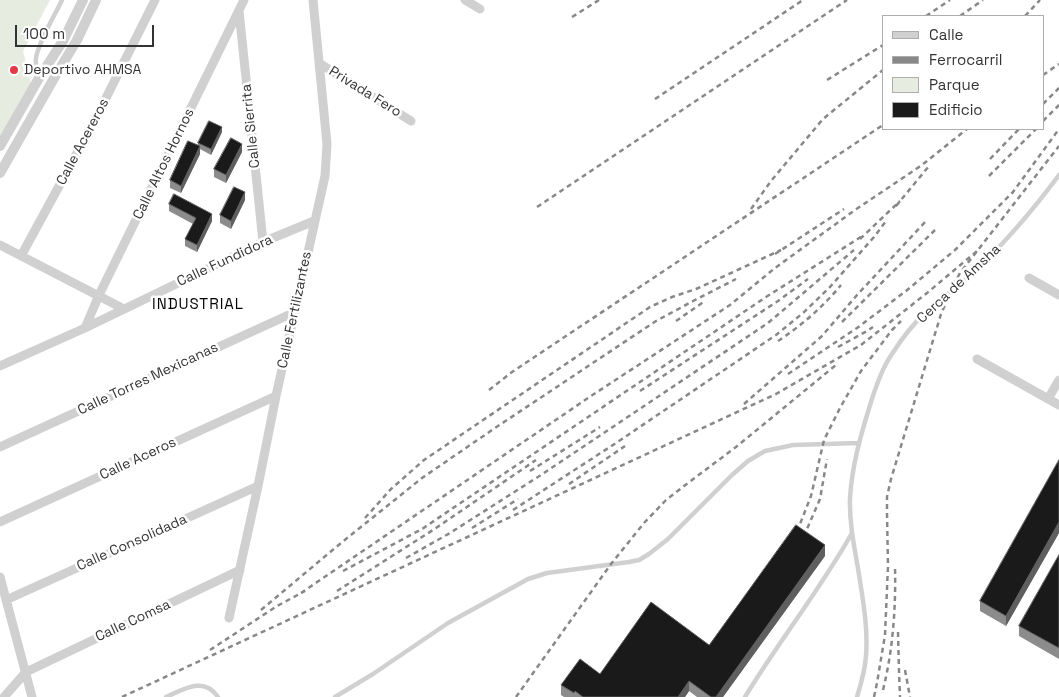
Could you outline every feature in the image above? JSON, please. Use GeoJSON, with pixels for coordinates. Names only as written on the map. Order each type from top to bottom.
{"type":"FeatureCollection","features":[{"type":"Feature","properties":{"kind":"street"},"geometry":{"type":"LineString","coordinates":[[0,146],[39,78],[63,41],[83,0]]}},
{"type":"Feature","properties":{"kind":"street"},"geometry":{"type":"LineString","coordinates":[[0,173],[52,80],[77,40],[96,0]]}},
{"type":"Feature","properties":{"kind":"street","name":"Calle Acereros"},"geometry":{"type":"LineString","coordinates":[[21,256],[95,120],[156,0]]}},
{"type":"Feature","properties":{"kind":"street","name":"Calle Altos Hornos"},"geometry":{"type":"LineString","coordinates":[[85,328],[99,295],[244,0]]}},
{"type":"Feature","properties":{"kind":"street","name":"Calle Fertilizantes"},"geometry":{"type":"LineString","coordinates":[[229,618],[325,176],[327,144],[313,0]]}},
{"type":"Feature","properties":{"kind":"street"},"geometry":{"type":"LineString","coordinates":[[465,0],[480,9]]}},
{"type":"Feature","properties":{"kind":"street","name":"Calle Sierrita"},"geometry":{"type":"LineString","coordinates":[[239,10],[263,242]]}},
{"type":"Feature","properties":{"kind":"street","name":"Privada Fero"},"geometry":{"type":"LineString","coordinates":[[319,63],[411,121]]}},
{"type":"Feature","properties":{"kind":"street","name":"Calle Fundidora"},"geometry":{"type":"LineString","coordinates":[[0,366],[85,328],[263,242],[314,221]]}},
{"type":"Feature","properties":{"kind":"street"},"geometry":{"type":"LineString","coordinates":[[0,245],[124,309]]}},
{"type":"Feature","properties":{"kind":"street"},"geometry":{"type":"LineString","coordinates":[[1029,278],[1059,295]]}},
{"type":"Feature","properties":{"kind":"street","name":"Calle Torres Mexicanas"},"geometry":{"type":"LineString","coordinates":[[0,447],[296,312]]}},
{"type":"Feature","properties":{"kind":"street"},"geometry":{"type":"LineString","coordinates":[[977,359],[1059,405]]}},
{"type":"Feature","properties":{"kind":"street"},"geometry":{"type":"LineString","coordinates":[[1048,399],[1059,380]]}},
{"type":"Feature","properties":{"kind":"street","name":"Calle Aceros"},"geometry":{"type":"LineString","coordinates":[[0,522],[276,396]]}},
{"type":"Feature","properties":{"kind":"street","name":"Calle Consolidada"},"geometry":{"type":"LineString","coordinates":[[6,600],[258,486]]}},
{"type":"Feature","properties":{"kind":"street","name":"Calle Comsa"},"geometry":{"type":"LineString","coordinates":[[26,672],[240,570]]}},
{"type":"Feature","properties":{"kind":"street"},"geometry":{"type":"LineString","coordinates":[[0,577],[32,697]]}},
{"type":"Feature","properties":{"kind":"street"},"geometry":{"type":"LineString","coordinates":[[4,697],[26,672]]}},
{"type":"Feature","properties":{"kind":"lane"},"geometry":{"type":"LineString","coordinates":[[39,78],[36,56],[62,0]]}},
{"type":"Feature","properties":{"kind":"lane","name":"Cerca de Amsha"},"geometry":{"type":"LineString","coordinates":[[858,697],[866,657],[866,636],[865,612],[850,499],[861,431],[876,386],[887,361],[915,323],[999,248],[1059,175]]}},
{"type":"Feature","properties":{"kind":"lane"},"geometry":{"type":"LineString","coordinates":[[335,697],[448,623],[528,579],[548,573],[639,560],[650,554],[668,539],[732,475],[748,461],[765,451],[793,446],[859,443]]}},
{"type":"Feature","properties":{"kind":"lane"},"geometry":{"type":"LineString","coordinates":[[745,697],[853,532]]}},
{"type":"Feature","properties":{"kind":"lane"},"geometry":{"type":"LineString","coordinates":[[166,697],[200,685],[208,687],[218,697]]}},
{"type":"Feature","properties":{"kind":"green space","name":"Deportivo AHMSA"},"geometry":{"type":"Polygon","coordinates":[[[0,0],[50,0],[23,51],[32,88],[0,144],[0,0]]]}},
{"type":"Feature","properties":{"kind":"building"},"geometry":{"type":"Polygon","coordinates":[[[209,121],[222,127],[211,149],[198,143],[209,121]]]}},
{"type":"Feature","properties":{"kind":"building"},"geometry":{"type":"Polygon","coordinates":[[[231,138],[242,144],[226,175],[214,169],[231,138]]]}},
{"type":"Feature","properties":{"kind":"building"},"geometry":{"type":"Polygon","coordinates":[[[188,141],[200,146],[181,186],[170,180],[188,141]]]}},
{"type":"Feature","properties":{"kind":"building"},"geometry":{"type":"Polygon","coordinates":[[[234,187],[245,192],[231,221],[220,215],[234,187]]]}},
{"type":"Feature","properties":{"kind":"building"},"geometry":{"type":"Polygon","coordinates":[[[174,194],[212,214],[197,245],[185,239],[196,218],[169,204],[174,194]]]}},
{"type":"Feature","properties":{"kind":"building"},"geometry":{"type":"Polygon","coordinates":[[[1059,460],[1059,522],[1006,616],[980,601],[1059,460]]]}},
{"type":"Feature","properties":{"kind":"building"},"geometry":{"type":"Polygon","coordinates":[[[796,525],[825,545],[716,697],[711,697],[689,681],[678,697],[583,697],[561,685],[580,659],[600,674],[651,602],[709,645],[796,525]]]}},
{"type":"Feature","properties":{"kind":"building"},"geometry":{"type":"Polygon","coordinates":[[[1059,555],[1059,648],[1019,626],[1059,555]]]}},
{"type":"Feature","properties":{"kind":"railway"},"geometry":{"type":"LineString","coordinates":[[572,17],[599,0]]}},
{"type":"Feature","properties":{"kind":"railway"},"geometry":{"type":"LineString","coordinates":[[655,99],[803,0]]}},
{"type":"Feature","properties":{"kind":"railway"},"geometry":{"type":"LineString","coordinates":[[537,207],[847,0]]}},
{"type":"Feature","properties":{"kind":"railway"},"geometry":{"type":"LineString","coordinates":[[928,15],[950,0]]}},
{"type":"Feature","properties":{"kind":"railway"},"geometry":{"type":"LineString","coordinates":[[961,15],[983,0]]}},
{"type":"Feature","properties":{"kind":"railway"},"geometry":{"type":"LineString","coordinates":[[1026,15],[1040,0]]}},
{"type":"Feature","properties":{"kind":"railway"},"geometry":{"type":"LineString","coordinates":[[827,80],[882,46]]}},
{"type":"Feature","properties":{"kind":"railway"},"geometry":{"type":"LineString","coordinates":[[1044,74],[1059,64]]}},
{"type":"Feature","properties":{"kind":"railway"},"geometry":{"type":"LineString","coordinates":[[751,209],[771,181],[823,119],[882,71]]}},
{"type":"Feature","properties":{"kind":"railway"},"geometry":{"type":"LineString","coordinates":[[1044,103],[1059,88]]}},
{"type":"Feature","properties":{"kind":"railway"},"geometry":{"type":"LineString","coordinates":[[1044,120],[1059,105]]}},
{"type":"Feature","properties":{"kind":"railway"},"geometry":{"type":"LineString","coordinates":[[489,390],[512,372],[882,126]]}},
{"type":"Feature","properties":{"kind":"railway"},"geometry":{"type":"LineString","coordinates":[[788,374],[857,328],[906,291],[955,250],[1013,192],[1059,129]]}},
{"type":"Feature","properties":{"kind":"railway"},"geometry":{"type":"LineString","coordinates":[[301,593],[591,396],[730,305],[775,268],[855,210],[922,165],[966,130]]}},
{"type":"Feature","properties":{"kind":"railway"},"geometry":{"type":"LineString","coordinates":[[990,159],[1018,130]]}},
{"type":"Feature","properties":{"kind":"railway"},"geometry":{"type":"LineString","coordinates":[[989,176],[1035,130]]}},
{"type":"Feature","properties":{"kind":"railway"},"geometry":{"type":"LineString","coordinates":[[874,697],[885,635],[888,566],[887,497],[941,314],[960,273],[1059,146]]}},
{"type":"Feature","properties":{"kind":"railway"},"geometry":{"type":"LineString","coordinates":[[896,206],[929,166]]}},
{"type":"Feature","properties":{"kind":"railway"},"geometry":{"type":"LineString","coordinates":[[860,239],[900,201]]}},
{"type":"Feature","properties":{"kind":"railway"},"geometry":{"type":"LineString","coordinates":[[775,254],[844,209]]}},
{"type":"Feature","properties":{"kind":"railway"},"geometry":{"type":"LineString","coordinates":[[744,404],[822,336],[857,295],[927,220]]}},
{"type":"Feature","properties":{"kind":"railway"},"geometry":{"type":"LineString","coordinates":[[513,510],[776,335],[830,287],[886,221]]}},
{"type":"Feature","properties":{"kind":"railway"},"geometry":{"type":"LineString","coordinates":[[842,322],[935,230]]}},
{"type":"Feature","properties":{"kind":"railway"},"geometry":{"type":"LineString","coordinates":[[343,571],[422,529],[766,297],[864,235]]}},
{"type":"Feature","properties":{"kind":"railway"},"geometry":{"type":"LineString","coordinates":[[365,518],[391,489],[424,460],[650,307],[696,289],[781,250]]}},
{"type":"Feature","properties":{"kind":"railway"},"geometry":{"type":"LineString","coordinates":[[406,558],[450,533],[541,475],[768,323],[854,250]]}},
{"type":"Feature","properties":{"kind":"railway"},"geometry":{"type":"LineString","coordinates":[[122,697],[776,394],[861,345],[977,251]]}},
{"type":"Feature","properties":{"kind":"railway"},"geometry":{"type":"LineString","coordinates":[[261,610],[422,478],[656,321],[736,279]]}},
{"type":"Feature","properties":{"kind":"railway"},"geometry":{"type":"LineString","coordinates":[[640,391],[778,301],[808,279]]}},
{"type":"Feature","properties":{"kind":"railway"},"geometry":{"type":"LineString","coordinates":[[778,341],[812,315],[841,285]]}},
{"type":"Feature","properties":{"kind":"railway"},"geometry":{"type":"LineString","coordinates":[[676,321],[705,301]]}},
{"type":"Feature","properties":{"kind":"railway"},"geometry":{"type":"LineString","coordinates":[[790,538],[800,524],[811,496],[824,440],[840,408],[861,371],[901,321]]}},
{"type":"Feature","properties":{"kind":"railway"},"geometry":{"type":"LineString","coordinates":[[838,347],[873,327]]}},
{"type":"Feature","properties":{"kind":"railway"},"geometry":{"type":"LineString","coordinates":[[516,697],[611,564],[644,523],[666,500],[736,447],[836,365]]}},
{"type":"Feature","properties":{"kind":"railway"},"geometry":{"type":"LineString","coordinates":[[530,471],[600,427]]}},
{"type":"Feature","properties":{"kind":"railway"},"geometry":{"type":"LineString","coordinates":[[569,484],[625,446]]}},
{"type":"Feature","properties":{"kind":"railway"},"geometry":{"type":"LineString","coordinates":[[797,543],[807,529],[820,499],[827,459]]}},
{"type":"Feature","properties":{"kind":"railway"},"geometry":{"type":"LineString","coordinates":[[337,591],[433,530],[536,460]]}},
{"type":"Feature","properties":{"kind":"railway"},"geometry":{"type":"LineString","coordinates":[[472,528],[518,499]]}},
{"type":"Feature","properties":{"kind":"railway"},"geometry":{"type":"LineString","coordinates":[[883,690],[893,628],[895,566]]}},
{"type":"Feature","properties":{"kind":"railway"},"geometry":{"type":"LineString","coordinates":[[210,650],[277,606],[305,591]]}},
{"type":"Feature","properties":{"kind":"railway"},"geometry":{"type":"LineString","coordinates":[[898,632],[900,697]]}},
{"type":"Feature","properties":{"kind":"railway"},"geometry":{"type":"LineString","coordinates":[[905,670],[910,697]]}},
{"type":"Feature","properties":{"kind":"place","name":"Deportivo AHMSA"},"geometry":{"type":"Point","coordinates":[14,70]}},
{"type":"Feature","properties":{"kind":"district","name":"INDUSTRIAL"},"geometry":{"type":"Point","coordinates":[198,305]}}]}
